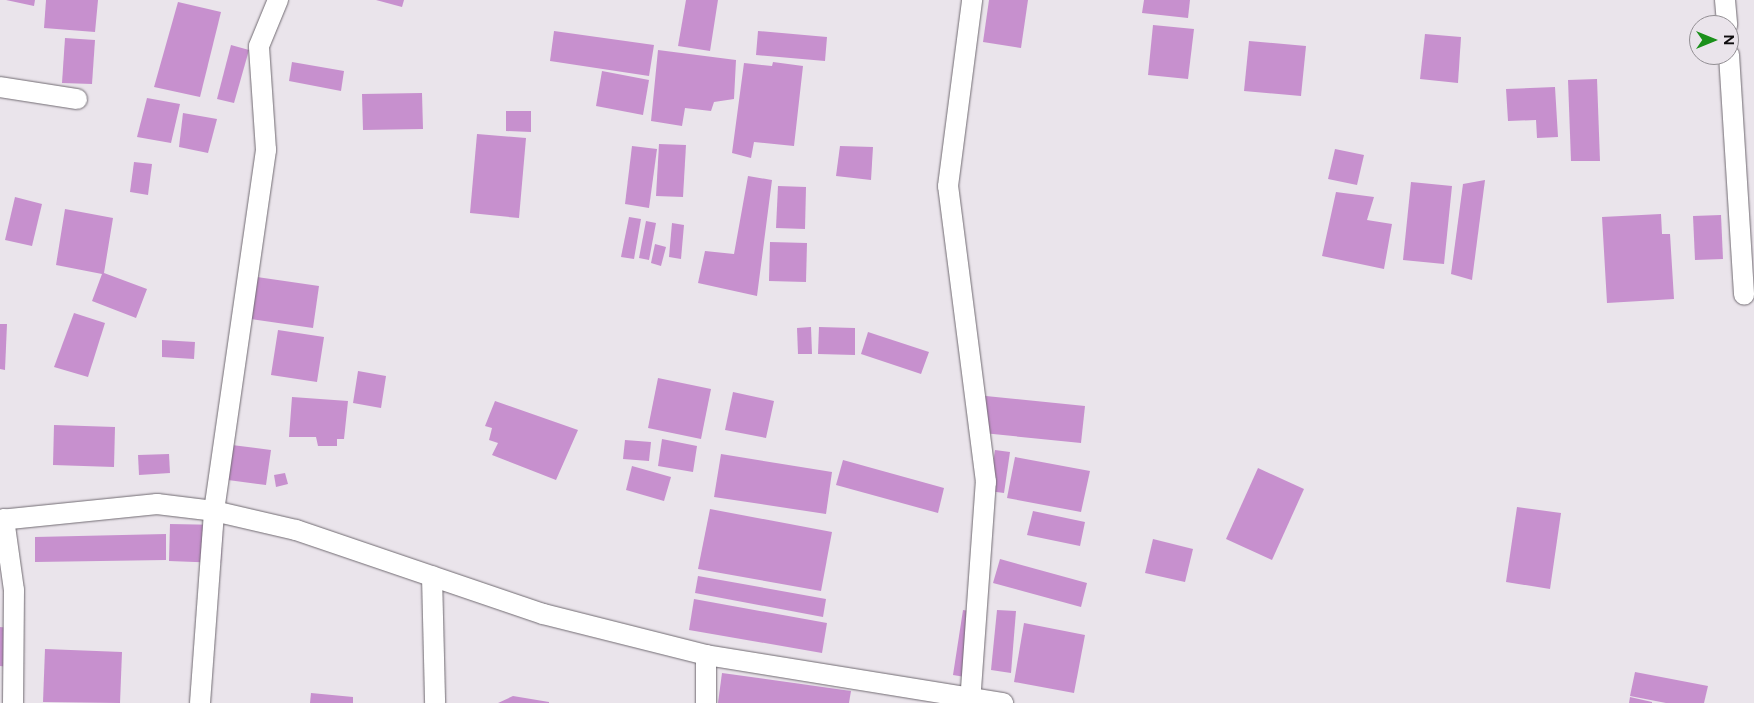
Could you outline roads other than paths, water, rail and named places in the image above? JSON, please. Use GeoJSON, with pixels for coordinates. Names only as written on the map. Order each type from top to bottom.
{"type":"FeatureCollection","features":[{"type":"Feature","properties":{"kind":"street"},"geometry":{"type":"LineString","coordinates":[[200,703],[214,511],[266,150],[259,46],[278,0]]}},
{"type":"Feature","properties":{"kind":"street"},"geometry":{"type":"LineString","coordinates":[[970,701],[986,482],[948,186],[972,0]]}},
{"type":"Feature","properties":{"kind":"street"},"geometry":{"type":"LineString","coordinates":[[1726,0],[1727,15]]}},
{"type":"Feature","properties":{"kind":"street"},"geometry":{"type":"LineString","coordinates":[[1730,65],[1744,295]]}},
{"type":"Feature","properties":{"kind":"street"},"geometry":{"type":"LineString","coordinates":[[0,87],[77,100]]}},
{"type":"Feature","properties":{"kind":"street"},"geometry":{"type":"LineString","coordinates":[[12,703],[14,590],[2,520],[157,504],[214,511],[296,530],[543,614],[706,655],[970,701],[1003,703]]}},
{"type":"Feature","properties":{"kind":"street"},"geometry":{"type":"LineString","coordinates":[[432,576],[434,703]]}},
{"type":"Feature","properties":{"kind":"street"},"geometry":{"type":"LineString","coordinates":[[706,655],[706,703]]}}]}
